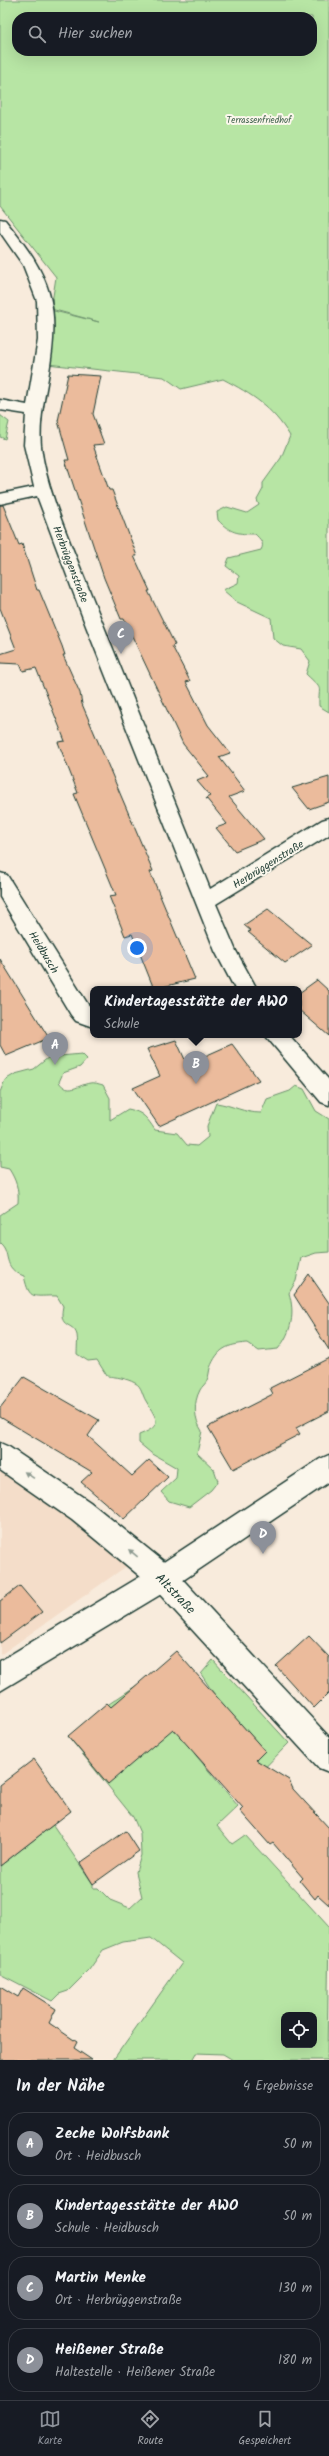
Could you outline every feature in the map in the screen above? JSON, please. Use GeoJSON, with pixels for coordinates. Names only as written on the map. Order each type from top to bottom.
{"type":"FeatureCollection","features":[{"type":"Feature","properties":{"kind":"street","name":"Herbrüggenstraße"},"geometry":{"type":"LineString","coordinates":[[0,223],[22,248],[38,278],[45,298],[48,324],[47,342],[31,429],[32,446],[44,490],[89,612],[240,986]]}},
{"type":"Feature","properties":{"kind":"street"},"geometry":{"type":"LineString","coordinates":[[0,405],[34,410]]}},
{"type":"Feature","properties":{"kind":"street"},"geometry":{"type":"LineString","coordinates":[[0,499],[44,490]]}},
{"type":"Feature","properties":{"kind":"street","name":"Herbrüggenstraße"},"geometry":{"type":"LineString","coordinates":[[205,901],[254,873],[329,825]]}},
{"type":"Feature","properties":{"kind":"street","name":"Heidbusch"},"geometry":{"type":"LineString","coordinates":[[0,880],[79,1009],[84,1015],[90,1018]]}},
{"type":"Feature","properties":{"kind":"street"},"geometry":{"type":"LineString","coordinates":[[279,1038],[329,1096]]}},
{"type":"Feature","properties":{"kind":"street","name":"Altstraße"},"geometry":{"type":"LineString","coordinates":[[0,1455],[81,1511],[163,1578],[329,1758]]}},
{"type":"Feature","properties":{"kind":"street"},"geometry":{"type":"LineString","coordinates":[[0,1677],[163,1578],[329,1467]]}},
{"type":"Feature","properties":{"kind":"shaded area"},"geometry":{"type":"Polygon","coordinates":[[[0,1463],[131,1563],[0,1655],[0,1463]]]}},
{"type":"Feature","properties":{"kind":"green space","name":"Terrassenfriedhof"},"geometry":{"type":"Polygon","coordinates":[[[0,0],[329,0],[329,712],[319,706],[319,688],[306,674],[310,661],[301,649],[283,646],[273,638],[271,618],[237,602],[223,590],[238,583],[239,576],[226,566],[229,558],[261,550],[262,545],[261,541],[255,534],[239,533],[226,528],[218,520],[217,512],[227,507],[247,513],[259,505],[257,500],[263,489],[263,483],[281,458],[290,436],[269,409],[253,396],[223,379],[181,389],[164,377],[47,364],[50,310],[99,322],[51,309],[56,277],[0,206],[0,0]]]}},
{"type":"Feature","properties":{"kind":"green space"},"geometry":{"type":"Polygon","coordinates":[[[0,415],[9,422],[5,439],[0,437],[0,415]]]}},
{"type":"Feature","properties":{"kind":"green space"},"geometry":{"type":"Polygon","coordinates":[[[82,1054],[87,1059],[80,1067],[63,1073],[59,1082],[63,1086],[70,1089],[92,1083],[103,1085],[110,1098],[110,1120],[128,1109],[133,1110],[144,1116],[155,1130],[177,1133],[187,1145],[197,1146],[208,1137],[207,1126],[216,1103],[249,1112],[261,1113],[267,1099],[290,1091],[296,1086],[304,1089],[316,1111],[329,1119],[329,1252],[316,1253],[301,1258],[296,1281],[289,1293],[292,1308],[291,1322],[283,1343],[278,1349],[259,1351],[247,1343],[234,1345],[220,1352],[213,1361],[209,1376],[200,1390],[196,1400],[195,1411],[197,1421],[202,1431],[197,1453],[214,1469],[218,1481],[211,1490],[189,1507],[169,1501],[161,1492],[176,1478],[177,1468],[151,1453],[139,1443],[139,1435],[152,1428],[156,1421],[139,1386],[128,1380],[107,1376],[97,1360],[88,1361],[77,1354],[77,1335],[72,1328],[64,1322],[62,1314],[63,1306],[57,1296],[38,1296],[31,1293],[28,1290],[24,1276],[17,1273],[9,1265],[6,1251],[0,1243],[0,1215],[18,1203],[18,1193],[15,1181],[9,1169],[0,1167],[0,1092],[5,1080],[15,1074],[34,1069],[49,1057],[82,1054]]]}},
{"type":"Feature","properties":{"kind":"green space"},"geometry":{"type":"Polygon","coordinates":[[[213,1660],[289,1743],[242,1791],[232,1782],[265,1751],[234,1717],[194,1753],[238,1806],[217,1826],[232,1844],[245,1835],[329,1927],[327,2060],[233,2060],[223,2054],[196,2053],[192,2060],[113,2060],[182,1963],[151,1938],[123,1942],[103,1950],[89,1970],[68,1991],[59,1994],[52,2001],[0,1974],[0,1866],[53,1825],[93,1884],[93,1888],[98,1888],[110,1900],[130,1908],[142,1897],[136,1872],[141,1855],[140,1833],[133,1817],[68,1736],[108,1781],[106,1706],[137,1685],[214,1694],[201,1674],[213,1660]]]}},
{"type":"Feature","properties":{"kind":"building"},"geometry":{"type":"Polygon","coordinates":[[[68,374],[101,376],[93,414],[104,444],[93,445],[109,490],[112,490],[137,556],[134,556],[150,591],[148,591],[175,645],[172,646],[190,681],[186,682],[208,725],[230,753],[219,757],[245,791],[229,797],[264,839],[235,851],[216,828],[227,824],[206,798],[210,796],[197,781],[209,776],[183,744],[124,619],[121,619],[104,578],[65,460],[69,460],[58,421],[68,374]]]}},
{"type":"Feature","properties":{"kind":"building"},"geometry":{"type":"Polygon","coordinates":[[[0,505],[3,505],[19,545],[22,544],[37,590],[39,590],[62,646],[65,655],[63,655],[80,693],[82,704],[153,871],[150,872],[195,979],[166,986],[153,986],[132,934],[125,936],[109,896],[116,895],[74,794],[78,793],[58,742],[65,741],[36,668],[23,671],[20,664],[0,663],[0,654],[16,649],[0,608],[0,505]]]}},
{"type":"Feature","properties":{"kind":"building"},"geometry":{"type":"Polygon","coordinates":[[[329,777],[329,802],[309,809],[292,788],[329,777]]]}},
{"type":"Feature","properties":{"kind":"building"},"geometry":{"type":"Polygon","coordinates":[[[268,909],[312,945],[285,963],[248,932],[251,931],[244,925],[268,909]]]}},
{"type":"Feature","properties":{"kind":"building"},"geometry":{"type":"Polygon","coordinates":[[[0,959],[49,1038],[6,1056],[0,1045],[0,959]]]}},
{"type":"Feature","properties":{"kind":"building"},"geometry":{"type":"Polygon","coordinates":[[[317,980],[329,991],[329,1036],[302,1013],[302,991],[317,980]]]}},
{"type":"Feature","properties":{"kind":"building"},"geometry":{"type":"Polygon","coordinates":[[[176,1040],[187,1064],[232,1044],[259,1080],[159,1126],[133,1088],[160,1076],[147,1049],[176,1040]]]}},
{"type":"Feature","properties":{"kind":"building"},"geometry":{"type":"Polygon","coordinates":[[[309,1274],[329,1303],[329,1350],[294,1295],[309,1274]]]}},
{"type":"Feature","properties":{"kind":"building"},"geometry":{"type":"Polygon","coordinates":[[[329,1358],[329,1411],[296,1428],[300,1434],[233,1469],[208,1427],[273,1394],[270,1388],[329,1358]]]}},
{"type":"Feature","properties":{"kind":"building"},"geometry":{"type":"Polygon","coordinates":[[[24,1377],[99,1420],[88,1436],[132,1476],[149,1460],[168,1477],[124,1519],[81,1482],[92,1472],[0,1417],[0,1408],[24,1377]]]}},
{"type":"Feature","properties":{"kind":"building"},"geometry":{"type":"Polygon","coordinates":[[[20,1586],[42,1612],[0,1643],[0,1601],[20,1586]]]}},
{"type":"Feature","properties":{"kind":"building"},"geometry":{"type":"Polygon","coordinates":[[[309,1636],[329,1657],[329,1693],[314,1708],[276,1666],[309,1636]]]}},
{"type":"Feature","properties":{"kind":"building"},"geometry":{"type":"Polygon","coordinates":[[[176,1651],[265,1751],[256,1760],[289,1780],[293,1789],[329,1828],[329,1905],[318,1895],[315,1899],[300,1881],[303,1878],[273,1843],[270,1845],[240,1811],[243,1808],[173,1729],[108,1784],[68,1736],[107,1703],[111,1707],[176,1651]]]}},
{"type":"Feature","properties":{"kind":"building"},"geometry":{"type":"Polygon","coordinates":[[[34,1759],[71,1811],[0,1866],[0,1785],[34,1759]]]}},
{"type":"Feature","properties":{"kind":"building"},"geometry":{"type":"Polygon","coordinates":[[[126,1831],[139,1851],[93,1884],[80,1863],[126,1831]]]}},
{"type":"Feature","properties":{"kind":"building"},"geometry":{"type":"Polygon","coordinates":[[[0,1986],[18,1997],[23,1988],[56,2009],[49,2023],[77,2042],[74,2048],[92,2060],[0,2060],[0,1986]]]}},
{"type":"Feature","properties":{"kind":"place","name":"Martin Menke"},"geometry":{"type":"Point","coordinates":[121,654]}},
{"type":"Feature","properties":{"kind":"place","name":"Zeche Wolfsbank"},"geometry":{"type":"Point","coordinates":[55,1065]}},
{"type":"Feature","properties":{"kind":"place","name":"Kindertagesstätte der AWO"},"geometry":{"type":"Point","coordinates":[196,1084]}},
{"type":"Feature","properties":{"kind":"place","name":"Heißener Straße"},"geometry":{"type":"Point","coordinates":[263,1554]}}]}
